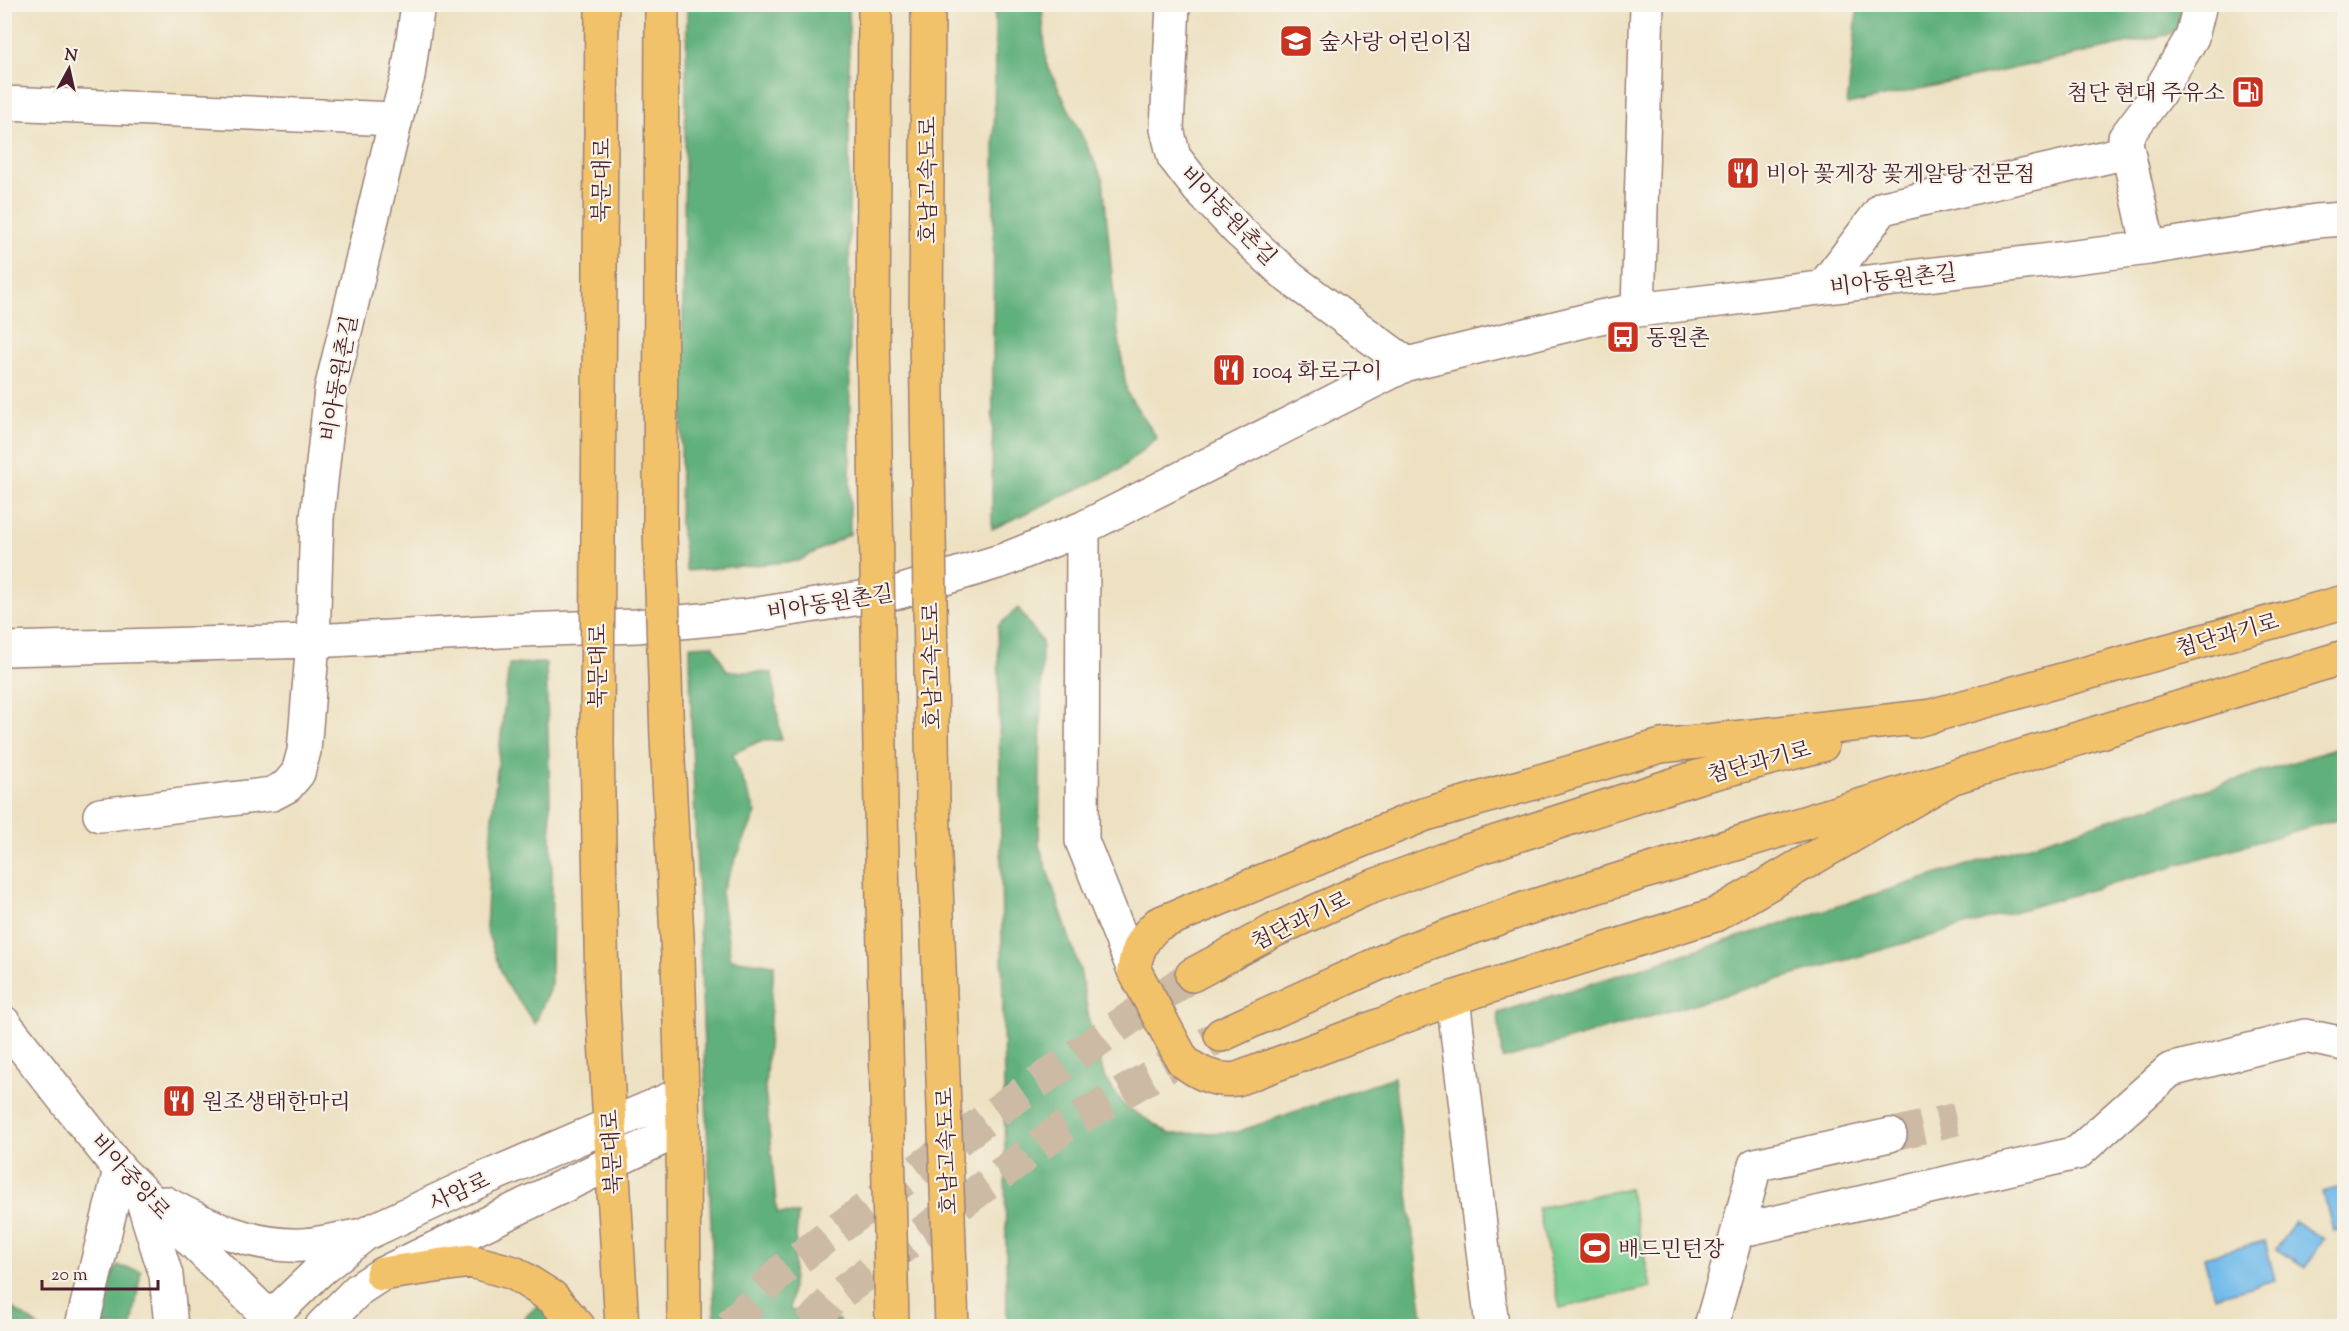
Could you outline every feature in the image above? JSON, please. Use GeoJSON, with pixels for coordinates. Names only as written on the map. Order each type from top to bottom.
{"type":"FeatureCollection","features":[{"type":"Feature","properties":{"kind":"main road","name":"북문대로"},"geometry":{"type":"LineString","coordinates":[[602,4],[597,746],[602,989],[622,1326]]}},
{"type":"Feature","properties":{"kind":"main road"},"geometry":{"type":"LineString","coordinates":[[662,4],[660,531],[678,957],[683,1128],[684,1326]]}},
{"type":"Feature","properties":{"kind":"main road"},"geometry":{"type":"LineString","coordinates":[[875,4],[873,328],[892,1326]]}},
{"type":"Feature","properties":{"kind":"main road","name":"호남고속도로"},"geometry":{"type":"LineString","coordinates":[[928,4],[926,329],[933,802],[952,1326]]}},
{"type":"Feature","properties":{"kind":"main road","name":"첨단과기로"},"geometry":{"type":"LineString","coordinates":[[1192,975],[1275,930],[1353,894],[1468,851],[1698,777],[1933,716],[2344,602]]}},
{"type":"Feature","properties":{"kind":"main road"},"geometry":{"type":"LineString","coordinates":[[1221,1035],[1406,951],[1524,909],[2344,657]]}},
{"type":"Feature","properties":{"kind":"main road"},"geometry":{"type":"LineString","coordinates":[[1933,716],[1661,746],[1423,815],[1158,924],[1143,940],[1134,970],[1183,1060],[1203,1074],[1226,1080],[1237,1079],[1453,998],[1715,915],[1953,777]]}},
{"type":"Feature","properties":{"kind":"main road"},"geometry":{"type":"LineString","coordinates":[[382,1274],[470,1261],[514,1273],[552,1297],[578,1326]]}},
{"type":"Feature","properties":{"kind":"street","name":"비아동원촌길"},"geometry":{"type":"LineString","coordinates":[[313,641],[317,518],[331,390],[408,76],[418,4]]}},
{"type":"Feature","properties":{"kind":"street","name":"비아동원촌길"},"geometry":{"type":"LineString","coordinates":[[1173,4],[1167,129],[1174,157],[1198,188],[1239,231],[1290,278],[1407,364]]}},
{"type":"Feature","properties":{"kind":"street"},"geometry":{"type":"LineString","coordinates":[[1638,310],[1647,4]]}},
{"type":"Feature","properties":{"kind":"street"},"geometry":{"type":"LineString","coordinates":[[2149,248],[2125,138],[2158,94],[2192,37],[2200,4]]}},
{"type":"Feature","properties":{"kind":"street"},"geometry":{"type":"LineString","coordinates":[[4,103],[396,119]]}},
{"type":"Feature","properties":{"kind":"street"},"geometry":{"type":"LineString","coordinates":[[1823,287],[1883,208],[2128,152]]}},
{"type":"Feature","properties":{"kind":"street","name":"비아동원촌길"},"geometry":{"type":"LineString","coordinates":[[4,649],[313,641],[637,626],[745,616],[899,592],[1005,560],[1083,528],[1407,364],[1600,317],[1638,310],[2149,248],[2316,221],[2344,219]]}},
{"type":"Feature","properties":{"kind":"street"},"geometry":{"type":"LineString","coordinates":[[1083,528],[1082,841],[1134,970]]}},
{"type":"Feature","properties":{"kind":"street"},"geometry":{"type":"LineString","coordinates":[[100,815],[272,794],[287,786],[298,773],[304,751],[313,641]]}},
{"type":"Feature","properties":{"kind":"street"},"geometry":{"type":"LineString","coordinates":[[1453,998],[1492,1326]]}},
{"type":"Feature","properties":{"kind":"street","name":"비아중앙로"},"geometry":{"type":"LineString","coordinates":[[4,1023],[130,1180],[266,1322]]}},
{"type":"Feature","properties":{"kind":"street"},"geometry":{"type":"LineString","coordinates":[[1738,1231],[2077,1153],[2170,1070],[2305,1036],[2344,1044]]}},
{"type":"Feature","properties":{"kind":"street","name":"사암로"},"geometry":{"type":"LineString","coordinates":[[266,1322],[320,1270],[365,1234],[481,1180],[682,1094]]}},
{"type":"Feature","properties":{"kind":"street","name":"사암로"},"geometry":{"type":"LineString","coordinates":[[322,1326],[359,1289],[382,1274],[683,1128]]}},
{"type":"Feature","properties":{"kind":"street"},"geometry":{"type":"LineString","coordinates":[[1711,1326],[1755,1165],[1890,1135]]}},
{"type":"Feature","properties":{"kind":"street"},"geometry":{"type":"LineString","coordinates":[[130,1180],[232,1236],[303,1245],[365,1234]]}},
{"type":"Feature","properties":{"kind":"street"},"geometry":{"type":"LineString","coordinates":[[82,1326],[130,1180]]}},
{"type":"Feature","properties":{"kind":"street"},"geometry":{"type":"LineString","coordinates":[[130,1180],[166,1275],[171,1326]]}},
{"type":"Feature","properties":{"kind":"green space"},"geometry":{"type":"Polygon","coordinates":[[[687,5],[849,5],[850,534],[798,561],[687,571],[680,523],[687,5]]]}},
{"type":"Feature","properties":{"kind":"green space"},"geometry":{"type":"Polygon","coordinates":[[[995,5],[1042,5],[1046,63],[1103,179],[1116,319],[1127,393],[1157,438],[1119,470],[992,529],[995,5]]]}},
{"type":"Feature","properties":{"kind":"green space"},"geometry":{"type":"Polygon","coordinates":[[[1858,5],[2184,5],[2175,33],[1847,105],[1858,5]]]}},
{"type":"Feature","properties":{"kind":"green space"},"geometry":{"type":"Polygon","coordinates":[[[1018,608],[1042,642],[1039,845],[1080,970],[1090,1025],[1105,1079],[1125,1106],[1170,1134],[1237,1132],[1394,1077],[1424,1326],[1007,1326],[998,626],[1018,608]]]}},
{"type":"Feature","properties":{"kind":"green space"},"geometry":{"type":"Polygon","coordinates":[[[713,645],[727,671],[772,673],[781,740],[760,741],[732,754],[756,813],[721,893],[731,959],[774,965],[765,1088],[777,1213],[798,1214],[790,1310],[839,1320],[839,1326],[715,1326],[690,646],[713,645]]]}},
{"type":"Feature","properties":{"kind":"green space"},"geometry":{"type":"Polygon","coordinates":[[[546,663],[552,870],[551,985],[535,1024],[505,982],[486,929],[492,816],[509,664],[546,663]]]}},
{"type":"Feature","properties":{"kind":"green space"},"geometry":{"type":"Polygon","coordinates":[[[2344,746],[2344,817],[1502,1059],[1498,1013],[2344,746]]]}},
{"type":"Feature","properties":{"kind":"green space","name":"배드민턴장"},"geometry":{"type":"Polygon","coordinates":[[[1629,1188],[1651,1287],[1560,1308],[1538,1208],[1629,1188]]]}},
{"type":"Feature","properties":{"kind":"green space"},"geometry":{"type":"Polygon","coordinates":[[[118,1266],[141,1271],[132,1326],[95,1326],[103,1294],[118,1266]]]}},
{"type":"Feature","properties":{"kind":"green space"},"geometry":{"type":"Polygon","coordinates":[[[5,1303],[38,1326],[5,1326],[5,1303]]]}},
{"type":"Feature","properties":{"kind":"green space"},"geometry":{"type":"Polygon","coordinates":[[[538,1305],[550,1316],[555,1326],[521,1326],[519,1323],[538,1305]]]}},
{"type":"Feature","properties":{"kind":"water"},"geometry":{"type":"Polygon","coordinates":[[[2344,1186],[2344,1228],[2333,1231],[2323,1192],[2344,1186]]]}},
{"type":"Feature","properties":{"kind":"water"},"geometry":{"type":"Polygon","coordinates":[[[2295,1221],[2324,1239],[2305,1268],[2276,1249],[2295,1221]]]}},
{"type":"Feature","properties":{"kind":"water"},"geometry":{"type":"Polygon","coordinates":[[[2265,1241],[2275,1280],[2214,1297],[2204,1257],[2265,1241]]]}},
{"type":"Feature","properties":{"kind":"tunnel"},"geometry":{"type":"LineString","coordinates":[[730,1326],[780,1272],[1008,1103],[1192,975]]}},
{"type":"Feature","properties":{"kind":"tunnel"},"geometry":{"type":"LineString","coordinates":[[808,1326],[833,1299],[1061,1129],[1221,1035]]}},
{"type":"Feature","properties":{"kind":"tunnel"},"geometry":{"type":"LineString","coordinates":[[1890,1135],[1956,1119]]}},
{"type":"Feature","properties":{"kind":"place","name":"숲사랑 어린이집"},"geometry":{"type":"Point","coordinates":[1296,41]}},
{"type":"Feature","properties":{"kind":"place","name":"첨단 현대 주유소"},"geometry":{"type":"Point","coordinates":[2248,92]}},
{"type":"Feature","properties":{"kind":"place","name":"비아 꽃게장 꽃게알탕 전문점"},"geometry":{"type":"Point","coordinates":[1743,173]}},
{"type":"Feature","properties":{"kind":"place","name":"동원촌"},"geometry":{"type":"Point","coordinates":[1623,337]}},
{"type":"Feature","properties":{"kind":"place","name":"1004 화로구이"},"geometry":{"type":"Point","coordinates":[1229,370]}},
{"type":"Feature","properties":{"kind":"place","name":"원조생태한마리"},"geometry":{"type":"Point","coordinates":[179,1101]}},
{"type":"Feature","properties":{"kind":"place","name":"배드민턴장"},"geometry":{"type":"Point","coordinates":[1595,1248]}}]}
